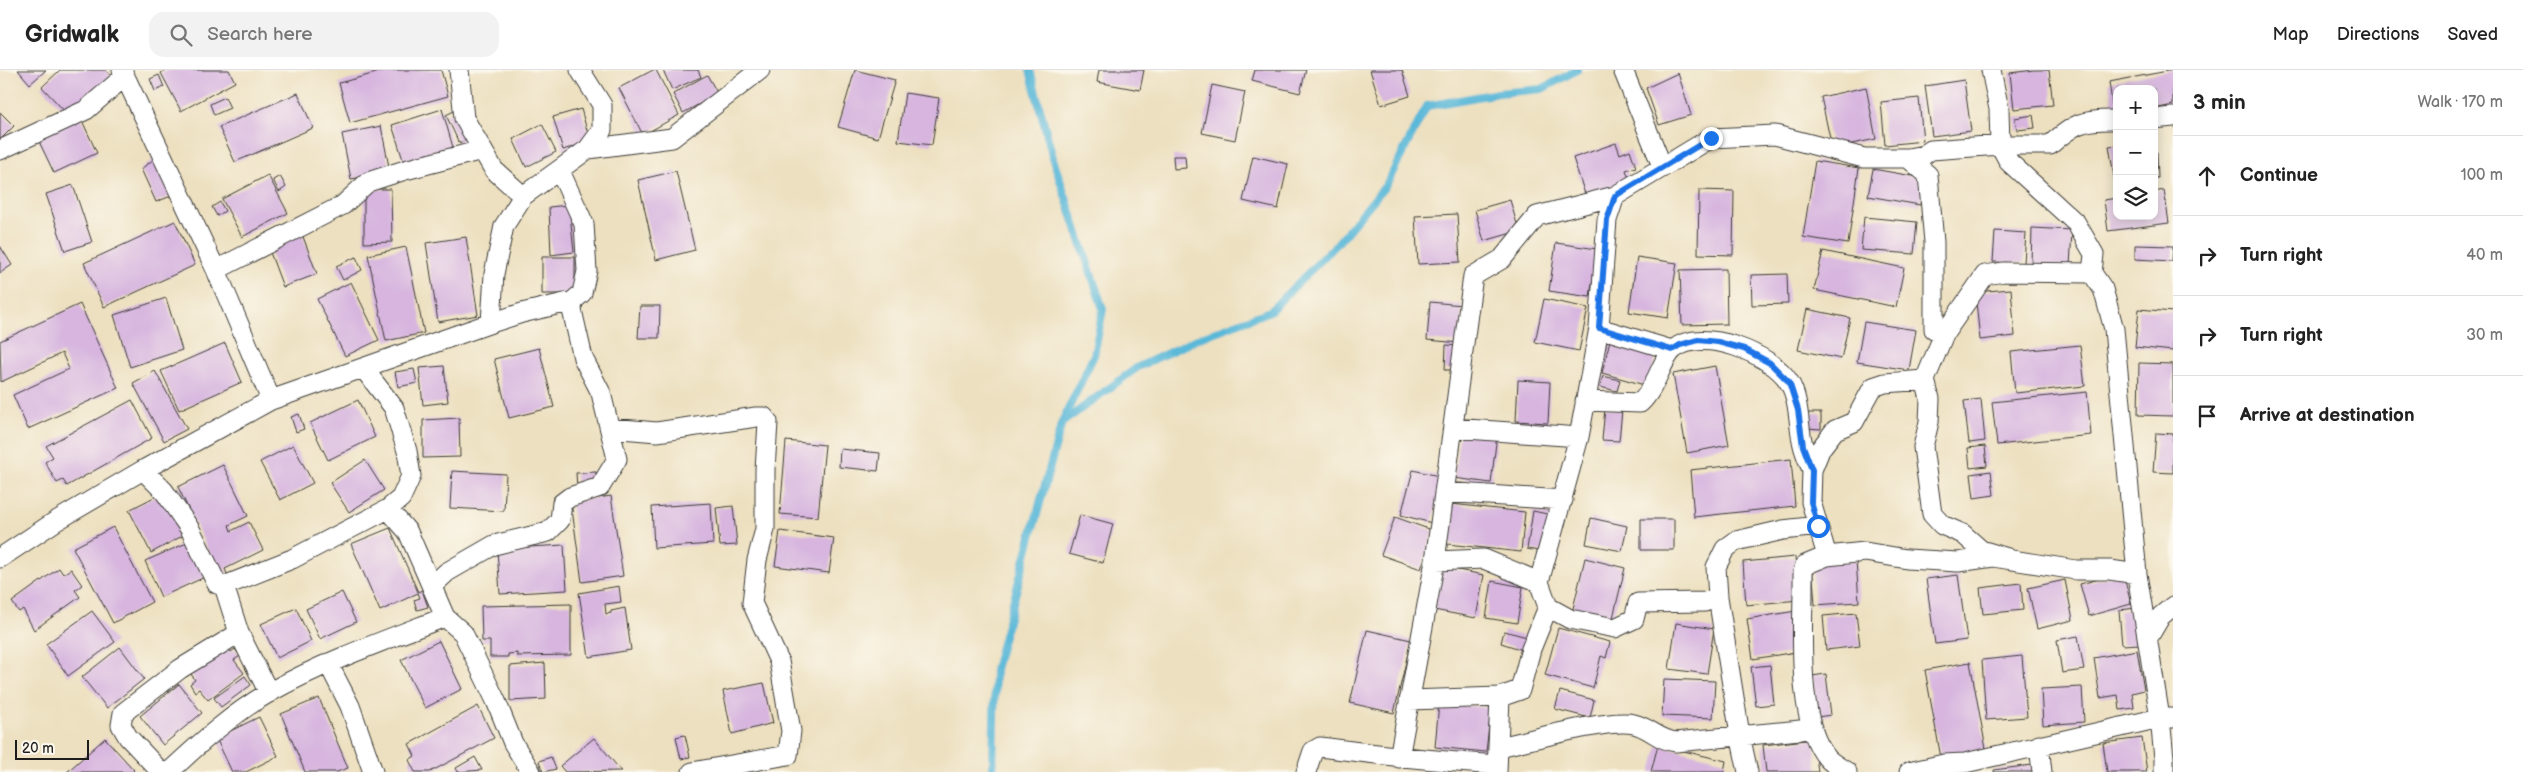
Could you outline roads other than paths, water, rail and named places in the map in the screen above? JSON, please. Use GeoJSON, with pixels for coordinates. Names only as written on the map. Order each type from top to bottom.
{"type":"FeatureCollection","features":[{"type":"Feature","properties":{"kind":"street"},"geometry":{"type":"LineString","coordinates":[[459,70],[464,118],[494,170],[523,196]]}},
{"type":"Feature","properties":{"kind":"street"},"geometry":{"type":"LineString","coordinates":[[491,322],[494,274],[504,226],[523,196],[588,149],[602,130],[602,105],[580,70]]}},
{"type":"Feature","properties":{"kind":"street"},"geometry":{"type":"LineString","coordinates":[[588,149],[672,138],[760,70]]}},
{"type":"Feature","properties":{"kind":"street"},"geometry":{"type":"LineString","coordinates":[[1624,70],[1662,166]]}},
{"type":"Feature","properties":{"kind":"street"},"geometry":{"type":"LineString","coordinates":[[1991,70],[1999,109],[2000,145],[2009,162],[2076,223],[2094,254],[2092,273],[2103,289],[2114,328],[2137,574],[2148,638],[2166,718],[2164,772]]}},
{"type":"Feature","properties":{"kind":"street"},"geometry":{"type":"LineString","coordinates":[[0,150],[86,110],[123,73],[216,270],[271,400]]}},
{"type":"Feature","properties":{"kind":"street"},"geometry":{"type":"LineString","coordinates":[[2158,119],[2173,117]]}},
{"type":"Feature","properties":{"kind":"street"},"geometry":{"type":"LineString","coordinates":[[1398,758],[1434,562],[1454,428],[1473,276],[1502,259],[1537,216],[1615,196],[1638,184],[1662,166],[1711,138],[1775,135],[1864,158],[1908,158],[1924,155],[1931,150],[2000,145],[2050,145],[2068,129],[2091,119],[2113,120]]}},
{"type":"Feature","properties":{"kind":"street"},"geometry":{"type":"LineString","coordinates":[[216,270],[343,205],[368,182],[405,170],[482,150]]}},
{"type":"Feature","properties":{"kind":"street"},"geometry":{"type":"LineString","coordinates":[[1908,158],[1928,175],[1934,242],[1934,329],[1944,334]]}},
{"type":"Feature","properties":{"kind":"street"},"geometry":{"type":"LineString","coordinates":[[0,558],[56,521],[143,470],[271,400],[364,369],[491,322],[573,301],[582,293],[587,271],[584,224],[560,171]]}},
{"type":"Feature","properties":{"kind":"street"},"geometry":{"type":"LineString","coordinates":[[1615,196],[1607,220],[1599,328],[1579,437],[1563,500],[1538,582],[1548,607],[1570,619],[1615,628],[1634,619],[1638,603],[1705,602],[1718,597]]}},
{"type":"Feature","properties":{"kind":"street"},"geometry":{"type":"LineString","coordinates":[[2092,273],[2004,272],[1984,275],[1944,334],[1926,380],[1930,399],[1929,422],[1924,447],[1932,514],[1942,525],[1964,534],[1982,550],[2008,558],[2076,570],[2110,570],[2137,574]]}},
{"type":"Feature","properties":{"kind":"street"},"geometry":{"type":"LineString","coordinates":[[432,586],[447,572],[494,545],[548,532],[560,520],[562,503],[570,497],[600,487],[617,459],[601,393],[583,358],[572,310],[573,301]]}},
{"type":"Feature","properties":{"kind":"street"},"geometry":{"type":"LineString","coordinates":[[1599,328],[1672,350]]}},
{"type":"Feature","properties":{"kind":"street"},"geometry":{"type":"LineString","coordinates":[[1585,401],[1640,403],[1655,383],[1672,350],[1680,345],[1698,340],[1718,342],[1744,349],[1770,363],[1789,382],[1798,410],[1803,446],[1812,470]]}},
{"type":"Feature","properties":{"kind":"street"},"geometry":{"type":"LineString","coordinates":[[143,470],[164,491],[190,529],[217,584],[224,586],[292,559],[388,508],[400,498],[411,476],[408,451],[394,408],[364,369]]}},
{"type":"Feature","properties":{"kind":"street"},"geometry":{"type":"LineString","coordinates":[[1827,556],[1811,502],[1812,470],[1821,448],[1835,430],[1854,422],[1873,387],[1884,383],[1926,380]]}},
{"type":"Feature","properties":{"kind":"street"},"geometry":{"type":"LineString","coordinates":[[610,428],[657,432],[756,416],[764,418],[768,422],[764,529],[757,560],[752,603],[779,661],[791,731],[788,755],[692,772]]}},
{"type":"Feature","properties":{"kind":"street"},"geometry":{"type":"LineString","coordinates":[[1454,428],[1579,437]]}},
{"type":"Feature","properties":{"kind":"street"},"geometry":{"type":"LineString","coordinates":[[1444,492],[1563,500]]}},
{"type":"Feature","properties":{"kind":"street"},"geometry":{"type":"LineString","coordinates":[[388,508],[408,532],[445,617],[463,633],[496,701],[512,743],[531,772]]}},
{"type":"Feature","properties":{"kind":"street"},"geometry":{"type":"LineString","coordinates":[[1748,772],[1740,735],[1718,597],[1716,567],[1725,549],[1736,541],[1784,530],[1818,526]]}},
{"type":"Feature","properties":{"kind":"street"},"geometry":{"type":"LineString","coordinates":[[1847,772],[1828,759],[1810,726],[1805,697],[1803,572],[1805,565],[1827,556],[1865,552],[1907,559],[1958,562],[1987,557],[2008,558]]}},
{"type":"Feature","properties":{"kind":"street"},"geometry":{"type":"LineString","coordinates":[[1434,562],[1484,559],[1538,582]]}},
{"type":"Feature","properties":{"kind":"street"},"geometry":{"type":"LineString","coordinates":[[224,586],[239,634],[269,693]]}},
{"type":"Feature","properties":{"kind":"street"},"geometry":{"type":"LineString","coordinates":[[2148,638],[2161,616],[2173,606]]}},
{"type":"Feature","properties":{"kind":"street"},"geometry":{"type":"LineString","coordinates":[[1409,700],[1500,697],[1520,690],[1531,648],[1548,607]]}},
{"type":"Feature","properties":{"kind":"street"},"geometry":{"type":"LineString","coordinates":[[169,772],[213,731],[269,693],[328,663],[445,617]]}},
{"type":"Feature","properties":{"kind":"street"},"geometry":{"type":"LineString","coordinates":[[161,772],[128,737],[121,725],[123,713],[180,669],[239,634]]}},
{"type":"Feature","properties":{"kind":"street"},"geometry":{"type":"LineString","coordinates":[[328,663],[350,706],[373,772]]}},
{"type":"Feature","properties":{"kind":"street"},"geometry":{"type":"LineString","coordinates":[[1497,762],[1500,697]]}},
{"type":"Feature","properties":{"kind":"street"},"geometry":{"type":"LineString","coordinates":[[1910,772],[1944,764],[1962,768],[2040,745],[2166,718]]}},
{"type":"Feature","properties":{"kind":"street"},"geometry":{"type":"LineString","coordinates":[[1306,772],[1312,751],[1320,747],[1398,758],[1431,765],[1497,762],[1608,724],[1634,724],[1650,730],[1663,740],[1676,742],[1800,730],[1810,726]]}},
{"type":"Feature","properties":{"kind":"street"},"geometry":{"type":"LineString","coordinates":[[2040,745],[2042,772]]}},
{"type":"Feature","properties":{"kind":"waterway"},"geometry":{"type":"LineString","coordinates":[[993,772],[995,669],[1062,422],[1094,355],[1103,309],[1054,162],[1030,70]]}},
{"type":"Feature","properties":{"kind":"waterway"},"geometry":{"type":"LineString","coordinates":[[1063,422],[1138,367],[1199,338],[1270,311],[1335,246],[1386,185],[1427,106],[1498,93],[1542,89],[1577,70]]}}]}
